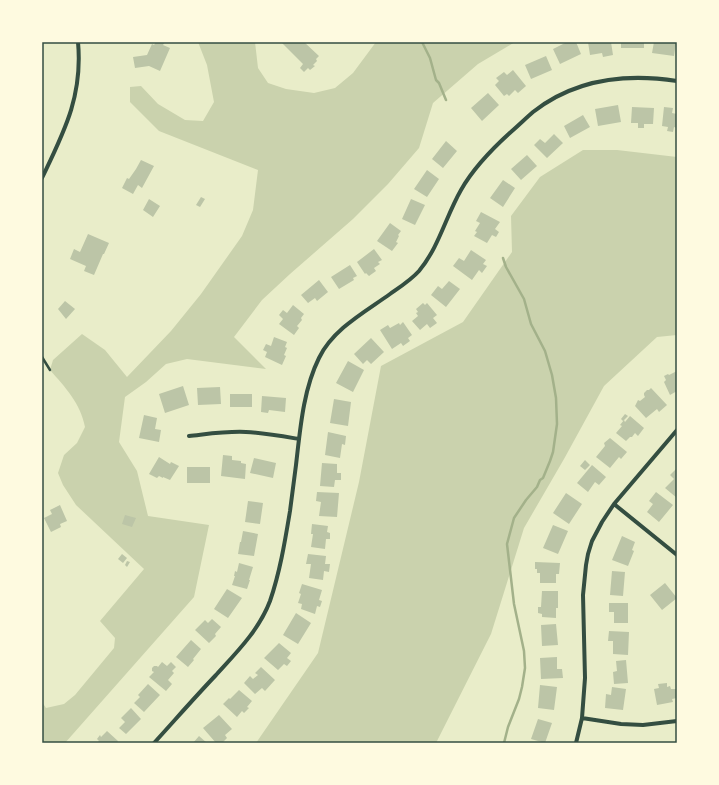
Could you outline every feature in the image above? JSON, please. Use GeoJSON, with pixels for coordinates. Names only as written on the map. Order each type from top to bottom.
{"type":"FeatureCollection","features":[{"type":"Feature","properties":{"kind":"street"},"geometry":{"type":"LineString","coordinates":[[42,178],[62,136],[75,95],[79,73],[78,42]]}},
{"type":"Feature","properties":{"kind":"street"},"geometry":{"type":"LineString","coordinates":[[154,743],[242,646],[260,622],[269,602],[279,573],[308,388],[320,356],[329,343],[353,320],[403,285],[419,270],[433,249],[462,189],[478,166],[502,140],[534,112],[559,96],[579,87],[612,79],[644,78],[677,81]]}},
{"type":"Feature","properties":{"kind":"street"},"geometry":{"type":"LineString","coordinates":[[576,743],[582,718],[585,678],[583,595],[586,565],[592,541],[614,504],[677,430]]}},
{"type":"Feature","properties":{"kind":"street"},"geometry":{"type":"LineString","coordinates":[[189,436],[244,432],[299,439]]}},
{"type":"Feature","properties":{"kind":"street"},"geometry":{"type":"LineString","coordinates":[[614,504],[677,555]]}},
{"type":"Feature","properties":{"kind":"street"},"geometry":{"type":"LineString","coordinates":[[582,718],[621,724],[643,725],[677,721]]}},
{"type":"Feature","properties":{"kind":"lane"},"geometry":{"type":"LineString","coordinates":[[42,357],[50,370]]}},
{"type":"Feature","properties":{"kind":"green space"},"geometry":{"type":"Polygon","coordinates":[[[198,42],[255,42],[258,68],[268,83],[286,89],[314,93],[335,88],[353,73],[376,42],[515,42],[478,64],[433,103],[419,148],[388,184],[353,219],[262,300],[234,337],[266,369],[187,359],[166,364],[146,382],[125,397],[119,442],[137,471],[148,516],[209,525],[194,597],[65,743],[42,743],[42,702],[46,708],[64,704],[75,695],[114,648],[115,638],[100,621],[144,569],[76,505],[63,485],[58,473],[64,455],[77,443],[85,427],[76,403],[67,389],[50,370],[53,360],[82,334],[105,350],[127,377],[171,331],[201,294],[242,236],[253,210],[258,170],[159,131],[130,102],[130,87],[141,86],[158,104],[185,120],[203,121],[214,102],[207,65],[198,42]]]}},
{"type":"Feature","properties":{"kind":"green space"},"geometry":{"type":"Polygon","coordinates":[[[583,150],[617,150],[677,157],[677,335],[657,337],[604,386],[524,528],[491,634],[436,743],[256,743],[318,653],[359,482],[381,366],[463,322],[512,252],[511,216],[540,177],[583,150]]]}},
{"type":"Feature","properties":{"kind":"building"},"geometry":{"type":"Polygon","coordinates":[[[156,42],[165,42],[163,45],[170,48],[160,71],[149,66],[135,68],[133,57],[147,55],[152,44],[154,45],[156,42]]]}},
{"type":"Feature","properties":{"kind":"building"},"geometry":{"type":"Polygon","coordinates":[[[281,42],[304,42],[319,56],[313,65],[315,66],[310,70],[308,68],[304,72],[300,68],[303,64],[281,42]]]}},
{"type":"Feature","properties":{"kind":"building"},"geometry":{"type":"Polygon","coordinates":[[[567,42],[576,42],[581,54],[560,64],[553,49],[567,42]]]}},
{"type":"Feature","properties":{"kind":"building"},"geometry":{"type":"Polygon","coordinates":[[[588,42],[611,42],[613,55],[603,57],[602,53],[590,55],[588,42]]]}},
{"type":"Feature","properties":{"kind":"building"},"geometry":{"type":"Polygon","coordinates":[[[621,42],[644,42],[644,48],[621,48],[621,42]]]}},
{"type":"Feature","properties":{"kind":"building"},"geometry":{"type":"Polygon","coordinates":[[[654,42],[676,42],[674,56],[652,53],[654,42]]]}},
{"type":"Feature","properties":{"kind":"building"},"geometry":{"type":"Polygon","coordinates":[[[546,56],[552,70],[531,79],[525,65],[546,56]]]}},
{"type":"Feature","properties":{"kind":"building"},"geometry":{"type":"Polygon","coordinates":[[[513,70],[526,86],[518,93],[515,90],[509,96],[507,94],[504,96],[495,85],[499,81],[496,78],[504,72],[507,75],[513,70]]]}},
{"type":"Feature","properties":{"kind":"building"},"geometry":{"type":"Polygon","coordinates":[[[488,93],[499,105],[482,121],[471,108],[488,93]]]}},
{"type":"Feature","properties":{"kind":"building"},"geometry":{"type":"Polygon","coordinates":[[[618,105],[621,122],[598,126],[595,109],[618,105]]]}},
{"type":"Feature","properties":{"kind":"building"},"geometry":{"type":"Polygon","coordinates":[[[632,107],[654,108],[653,124],[644,124],[644,128],[638,128],[638,123],[631,123],[632,107]]]}},
{"type":"Feature","properties":{"kind":"building"},"geometry":{"type":"Polygon","coordinates":[[[664,107],[673,108],[672,113],[677,114],[677,128],[674,127],[673,132],[667,131],[668,127],[662,126],[664,107]]]}},
{"type":"Feature","properties":{"kind":"building"},"geometry":{"type":"Polygon","coordinates":[[[583,115],[590,127],[570,138],[564,126],[583,115]]]}},
{"type":"Feature","properties":{"kind":"building"},"geometry":{"type":"Polygon","coordinates":[[[554,134],[563,143],[547,158],[534,145],[540,139],[545,143],[554,134]]]}},
{"type":"Feature","properties":{"kind":"building"},"geometry":{"type":"Polygon","coordinates":[[[446,141],[457,151],[443,168],[432,159],[446,141]]]}},
{"type":"Feature","properties":{"kind":"building"},"geometry":{"type":"Polygon","coordinates":[[[527,155],[537,166],[521,180],[511,169],[527,155]]]}},
{"type":"Feature","properties":{"kind":"building"},"geometry":{"type":"Polygon","coordinates":[[[141,160],[154,166],[142,188],[138,185],[133,194],[122,188],[127,178],[129,179],[141,160]]]}},
{"type":"Feature","properties":{"kind":"building"},"geometry":{"type":"Polygon","coordinates":[[[427,170],[439,179],[427,197],[414,189],[427,170]]]}},
{"type":"Feature","properties":{"kind":"building"},"geometry":{"type":"Polygon","coordinates":[[[503,180],[515,188],[503,207],[490,198],[503,180]]]}},
{"type":"Feature","properties":{"kind":"building"},"geometry":{"type":"Polygon","coordinates":[[[201,197],[205,199],[200,207],[196,205],[201,197]]]}},
{"type":"Feature","properties":{"kind":"building"},"geometry":{"type":"Polygon","coordinates":[[[149,199],[160,206],[153,217],[143,210],[149,199]]]}},
{"type":"Feature","properties":{"kind":"building"},"geometry":{"type":"Polygon","coordinates":[[[411,199],[425,205],[415,225],[402,219],[411,199]]]}},
{"type":"Feature","properties":{"kind":"building"},"geometry":{"type":"Polygon","coordinates":[[[481,212],[500,222],[495,229],[499,232],[496,237],[492,235],[487,243],[474,236],[480,223],[476,221],[481,212]]]}},
{"type":"Feature","properties":{"kind":"building"},"geometry":{"type":"Polygon","coordinates":[[[390,223],[401,231],[396,242],[398,243],[392,251],[377,241],[390,223]]]}},
{"type":"Feature","properties":{"kind":"building"},"geometry":{"type":"Polygon","coordinates":[[[88,234],[109,243],[94,275],[84,271],[86,266],[70,259],[74,249],[80,252],[88,234]]]}},
{"type":"Feature","properties":{"kind":"building"},"geometry":{"type":"Polygon","coordinates":[[[374,249],[382,260],[378,262],[380,264],[374,268],[376,271],[369,276],[366,273],[365,274],[357,262],[374,249]]]}},
{"type":"Feature","properties":{"kind":"building"},"geometry":{"type":"Polygon","coordinates":[[[471,250],[486,260],[483,264],[487,266],[482,273],[479,270],[472,280],[453,266],[459,258],[464,261],[471,250]]]}},
{"type":"Feature","properties":{"kind":"building"},"geometry":{"type":"Polygon","coordinates":[[[350,265],[357,276],[353,278],[354,280],[339,289],[331,277],[350,265]]]}},
{"type":"Feature","properties":{"kind":"building"},"geometry":{"type":"Polygon","coordinates":[[[319,280],[328,292],[317,301],[315,298],[308,303],[301,295],[319,280]]]}},
{"type":"Feature","properties":{"kind":"building"},"geometry":{"type":"Polygon","coordinates":[[[449,281],[460,289],[446,307],[431,295],[438,286],[442,289],[449,281]]]}},
{"type":"Feature","properties":{"kind":"building"},"geometry":{"type":"Polygon","coordinates":[[[65,301],[75,309],[66,319],[58,309],[65,301]]]}},
{"type":"Feature","properties":{"kind":"building"},"geometry":{"type":"Polygon","coordinates":[[[423,303],[425,305],[427,303],[437,315],[433,318],[437,323],[430,328],[427,324],[420,330],[412,321],[418,316],[416,309],[423,303]]]}},
{"type":"Feature","properties":{"kind":"building"},"geometry":{"type":"Polygon","coordinates":[[[293,305],[304,314],[301,318],[302,320],[297,326],[299,328],[294,335],[279,324],[283,319],[279,315],[283,310],[287,313],[293,305]]]}},
{"type":"Feature","properties":{"kind":"building"},"geometry":{"type":"Polygon","coordinates":[[[403,322],[412,335],[408,338],[410,341],[403,346],[401,343],[392,349],[380,330],[388,325],[390,328],[399,323],[400,325],[403,322]]]}},
{"type":"Feature","properties":{"kind":"building"},"geometry":{"type":"Polygon","coordinates":[[[274,337],[287,342],[285,347],[287,348],[284,355],[286,356],[282,365],[265,357],[267,352],[263,350],[266,344],[271,346],[274,337]]]}},
{"type":"Feature","properties":{"kind":"building"},"geometry":{"type":"Polygon","coordinates":[[[371,338],[384,352],[371,364],[367,360],[363,364],[354,354],[371,338]]]}},
{"type":"Feature","properties":{"kind":"building"},"geometry":{"type":"Polygon","coordinates":[[[348,361],[364,370],[353,392],[336,383],[348,361]]]}},
{"type":"Feature","properties":{"kind":"building"},"geometry":{"type":"Polygon","coordinates":[[[677,371],[677,391],[670,395],[664,382],[666,380],[664,376],[677,371]]]}},
{"type":"Feature","properties":{"kind":"building"},"geometry":{"type":"Polygon","coordinates":[[[183,386],[189,405],[165,413],[159,394],[183,386]]]}},
{"type":"Feature","properties":{"kind":"building"},"geometry":{"type":"Polygon","coordinates":[[[220,387],[221,404],[198,405],[197,388],[220,387]]]}},
{"type":"Feature","properties":{"kind":"building"},"geometry":{"type":"Polygon","coordinates":[[[651,388],[667,405],[659,412],[657,409],[646,418],[635,406],[638,400],[640,401],[645,397],[644,393],[651,388]]]}},
{"type":"Feature","properties":{"kind":"building"},"geometry":{"type":"Polygon","coordinates":[[[230,394],[252,394],[252,407],[230,407],[230,394]]]}},
{"type":"Feature","properties":{"kind":"building"},"geometry":{"type":"Polygon","coordinates":[[[262,396],[286,398],[285,412],[269,410],[268,413],[261,412],[262,396]]]}},
{"type":"Feature","properties":{"kind":"building"},"geometry":{"type":"Polygon","coordinates":[[[334,399],[351,402],[348,426],[330,423],[334,399]]]}},
{"type":"Feature","properties":{"kind":"building"},"geometry":{"type":"Polygon","coordinates":[[[625,414],[628,416],[623,421],[621,419],[625,414]]]}},
{"type":"Feature","properties":{"kind":"building"},"geometry":{"type":"Polygon","coordinates":[[[144,415],[157,418],[155,429],[161,430],[159,442],[139,438],[144,415]]]}},
{"type":"Feature","properties":{"kind":"building"},"geometry":{"type":"Polygon","coordinates":[[[630,416],[644,428],[638,436],[635,433],[626,441],[616,433],[622,426],[620,425],[624,420],[625,422],[630,416]]]}},
{"type":"Feature","properties":{"kind":"building"},"geometry":{"type":"Polygon","coordinates":[[[328,432],[346,436],[345,445],[342,444],[340,458],[325,455],[328,432]]]}},
{"type":"Feature","properties":{"kind":"building"},"geometry":{"type":"Polygon","coordinates":[[[610,438],[627,452],[621,459],[619,457],[610,468],[596,457],[605,446],[604,443],[610,438]]]}},
{"type":"Feature","properties":{"kind":"building"},"geometry":{"type":"Polygon","coordinates":[[[223,455],[232,456],[232,460],[241,461],[241,463],[246,464],[245,479],[221,476],[223,455]]]}},
{"type":"Feature","properties":{"kind":"building"},"geometry":{"type":"Polygon","coordinates":[[[159,457],[170,464],[171,462],[179,466],[170,480],[159,476],[157,478],[149,474],[159,457]]]}},
{"type":"Feature","properties":{"kind":"building"},"geometry":{"type":"Polygon","coordinates":[[[254,458],[276,463],[273,478],[250,473],[254,458]]]}},
{"type":"Feature","properties":{"kind":"building"},"geometry":{"type":"Polygon","coordinates":[[[585,460],[590,465],[585,470],[580,466],[585,460]]]}},
{"type":"Feature","properties":{"kind":"building"},"geometry":{"type":"Polygon","coordinates":[[[322,463],[337,464],[337,473],[341,473],[341,480],[335,480],[334,487],[320,486],[322,463]]]}},
{"type":"Feature","properties":{"kind":"building"},"geometry":{"type":"Polygon","coordinates":[[[592,465],[606,477],[599,485],[595,482],[588,492],[577,483],[592,465]]]}},
{"type":"Feature","properties":{"kind":"building"},"geometry":{"type":"Polygon","coordinates":[[[187,467],[210,467],[210,483],[187,483],[187,467]]]}},
{"type":"Feature","properties":{"kind":"building"},"geometry":{"type":"Polygon","coordinates":[[[676,469],[677,498],[665,488],[674,479],[670,475],[676,469]]]}},
{"type":"Feature","properties":{"kind":"building"},"geometry":{"type":"Polygon","coordinates":[[[317,492],[339,493],[337,517],[319,516],[321,502],[316,501],[317,492]]]}},
{"type":"Feature","properties":{"kind":"building"},"geometry":{"type":"Polygon","coordinates":[[[656,492],[673,505],[659,522],[647,512],[653,504],[649,501],[656,492]]]}},
{"type":"Feature","properties":{"kind":"building"},"geometry":{"type":"Polygon","coordinates":[[[566,493],[582,504],[569,524],[553,513],[566,493]]]}},
{"type":"Feature","properties":{"kind":"building"},"geometry":{"type":"Polygon","coordinates":[[[248,501],[263,503],[260,524],[245,522],[248,501]]]}},
{"type":"Feature","properties":{"kind":"building"},"geometry":{"type":"Polygon","coordinates":[[[60,505],[67,521],[60,524],[61,527],[51,532],[44,518],[52,514],[50,510],[60,505]]]}},
{"type":"Feature","properties":{"kind":"building"},"geometry":{"type":"Polygon","coordinates":[[[125,515],[136,518],[132,527],[122,524],[125,515]]]}},
{"type":"Feature","properties":{"kind":"building"},"geometry":{"type":"Polygon","coordinates":[[[312,524],[328,526],[327,532],[330,533],[330,539],[326,539],[325,549],[311,547],[313,534],[311,534],[312,524]]]}},
{"type":"Feature","properties":{"kind":"building"},"geometry":{"type":"Polygon","coordinates":[[[553,525],[568,531],[558,554],[543,548],[553,525]]]}},
{"type":"Feature","properties":{"kind":"building"},"geometry":{"type":"Polygon","coordinates":[[[243,531],[258,534],[254,556],[238,554],[243,531]]]}},
{"type":"Feature","properties":{"kind":"building"},"geometry":{"type":"Polygon","coordinates":[[[622,536],[635,542],[632,550],[634,551],[628,566],[612,560],[622,536]]]}},
{"type":"Feature","properties":{"kind":"building"},"geometry":{"type":"Polygon","coordinates":[[[122,554],[127,558],[123,563],[118,559],[122,554]]]}},
{"type":"Feature","properties":{"kind":"building"},"geometry":{"type":"Polygon","coordinates":[[[308,554],[326,556],[325,564],[330,564],[329,572],[324,571],[323,580],[309,578],[311,564],[306,564],[308,554]]]}},
{"type":"Feature","properties":{"kind":"building"},"geometry":{"type":"Polygon","coordinates":[[[127,561],[130,562],[127,567],[125,565],[127,561]]]}},
{"type":"Feature","properties":{"kind":"building"},"geometry":{"type":"Polygon","coordinates":[[[535,562],[560,563],[559,574],[556,574],[556,583],[540,583],[540,573],[537,573],[537,569],[535,569],[535,562]]]}},
{"type":"Feature","properties":{"kind":"building"},"geometry":{"type":"Polygon","coordinates":[[[239,563],[253,567],[247,589],[232,585],[235,571],[237,572],[239,563]]]}},
{"type":"Feature","properties":{"kind":"building"},"geometry":{"type":"Polygon","coordinates":[[[612,571],[625,572],[623,596],[610,595],[612,571]]]}},
{"type":"Feature","properties":{"kind":"building"},"geometry":{"type":"Polygon","coordinates":[[[665,583],[677,598],[662,610],[650,595],[665,583]]]}},
{"type":"Feature","properties":{"kind":"building"},"geometry":{"type":"Polygon","coordinates":[[[302,584],[322,590],[319,600],[322,601],[320,607],[317,606],[315,614],[301,609],[302,604],[298,603],[302,584]]]}},
{"type":"Feature","properties":{"kind":"building"},"geometry":{"type":"Polygon","coordinates":[[[227,589],[242,598],[228,618],[214,609],[227,589]]]}},
{"type":"Feature","properties":{"kind":"building"},"geometry":{"type":"Polygon","coordinates":[[[542,591],[558,591],[558,608],[556,608],[556,618],[542,617],[542,614],[538,613],[538,607],[541,607],[542,591]]]}},
{"type":"Feature","properties":{"kind":"building"},"geometry":{"type":"Polygon","coordinates":[[[609,603],[628,603],[628,623],[614,623],[614,612],[609,612],[609,603]]]}},
{"type":"Feature","properties":{"kind":"building"},"geometry":{"type":"Polygon","coordinates":[[[296,613],[311,623],[298,644],[283,635],[296,613]]]}},
{"type":"Feature","properties":{"kind":"building"},"geometry":{"type":"Polygon","coordinates":[[[212,619],[221,627],[215,634],[216,636],[209,643],[195,630],[205,620],[208,623],[212,619]]]}},
{"type":"Feature","properties":{"kind":"building"},"geometry":{"type":"Polygon","coordinates":[[[556,624],[558,645],[542,646],[541,625],[556,624]]]}},
{"type":"Feature","properties":{"kind":"building"},"geometry":{"type":"Polygon","coordinates":[[[609,631],[629,632],[628,655],[613,654],[613,641],[608,641],[609,631]]]}},
{"type":"Feature","properties":{"kind":"building"},"geometry":{"type":"Polygon","coordinates":[[[191,640],[201,649],[188,667],[176,657],[191,640]]]}},
{"type":"Feature","properties":{"kind":"building"},"geometry":{"type":"Polygon","coordinates":[[[279,643],[291,653],[287,658],[291,661],[287,666],[284,664],[278,670],[264,658],[279,643]]]}},
{"type":"Feature","properties":{"kind":"building"},"geometry":{"type":"Polygon","coordinates":[[[557,657],[557,669],[562,669],[563,678],[541,679],[540,658],[557,657]]]}},
{"type":"Feature","properties":{"kind":"building"},"geometry":{"type":"Polygon","coordinates":[[[626,660],[628,683],[614,684],[613,672],[617,671],[616,661],[626,660]]]}},
{"type":"Feature","properties":{"kind":"building"},"geometry":{"type":"Polygon","coordinates":[[[162,662],[167,666],[171,662],[176,667],[172,671],[174,673],[168,680],[172,684],[166,691],[149,677],[154,672],[152,671],[152,668],[154,666],[158,667],[162,662]]]}},
{"type":"Feature","properties":{"kind":"building"},"geometry":{"type":"Polygon","coordinates":[[[261,667],[275,680],[265,691],[262,688],[255,694],[244,683],[250,676],[253,679],[258,675],[255,673],[261,667]]]}},
{"type":"Feature","properties":{"kind":"building"},"geometry":{"type":"Polygon","coordinates":[[[667,683],[667,687],[670,686],[671,689],[677,689],[677,698],[672,699],[673,702],[657,705],[654,689],[659,688],[658,684],[667,683]]]}},
{"type":"Feature","properties":{"kind":"building"},"geometry":{"type":"Polygon","coordinates":[[[148,684],[160,695],[144,712],[134,703],[140,697],[138,695],[148,684]]]}},
{"type":"Feature","properties":{"kind":"building"},"geometry":{"type":"Polygon","coordinates":[[[540,685],[557,687],[554,710],[538,708],[540,685]]]}},
{"type":"Feature","properties":{"kind":"building"},"geometry":{"type":"Polygon","coordinates":[[[612,687],[626,689],[623,710],[605,708],[606,694],[611,695],[612,687]]]}},
{"type":"Feature","properties":{"kind":"building"},"geometry":{"type":"Polygon","coordinates":[[[239,690],[252,701],[247,707],[249,708],[244,713],[242,711],[237,717],[223,704],[239,690]]]}},
{"type":"Feature","properties":{"kind":"building"},"geometry":{"type":"Polygon","coordinates":[[[131,708],[141,719],[126,734],[119,728],[125,722],[121,718],[131,708]]]}},
{"type":"Feature","properties":{"kind":"building"},"geometry":{"type":"Polygon","coordinates":[[[219,715],[232,729],[225,735],[227,738],[222,743],[216,743],[203,728],[219,715]]]}},
{"type":"Feature","properties":{"kind":"building"},"geometry":{"type":"Polygon","coordinates":[[[538,719],[552,723],[545,743],[531,739],[538,719]]]}},
{"type":"Feature","properties":{"kind":"building"},"geometry":{"type":"Polygon","coordinates":[[[107,731],[118,741],[117,743],[97,743],[99,741],[97,739],[100,735],[101,737],[107,731]]]}},
{"type":"Feature","properties":{"kind":"building"},"geometry":{"type":"Polygon","coordinates":[[[199,736],[207,743],[193,743],[199,736]]]}},
{"type":"Feature","properties":{"kind":"waterway"},"geometry":{"type":"LineString","coordinates":[[422,42],[430,58],[436,80],[439,83],[446,100]]}},
{"type":"Feature","properties":{"kind":"waterway"},"geometry":{"type":"LineString","coordinates":[[503,258],[506,267],[524,299],[531,324],[545,351],[552,375],[556,398],[557,424],[553,452],[543,478],[540,480],[537,487],[514,518],[507,544],[514,604],[524,651],[525,668],[519,699],[508,727],[504,743]]}}]}
